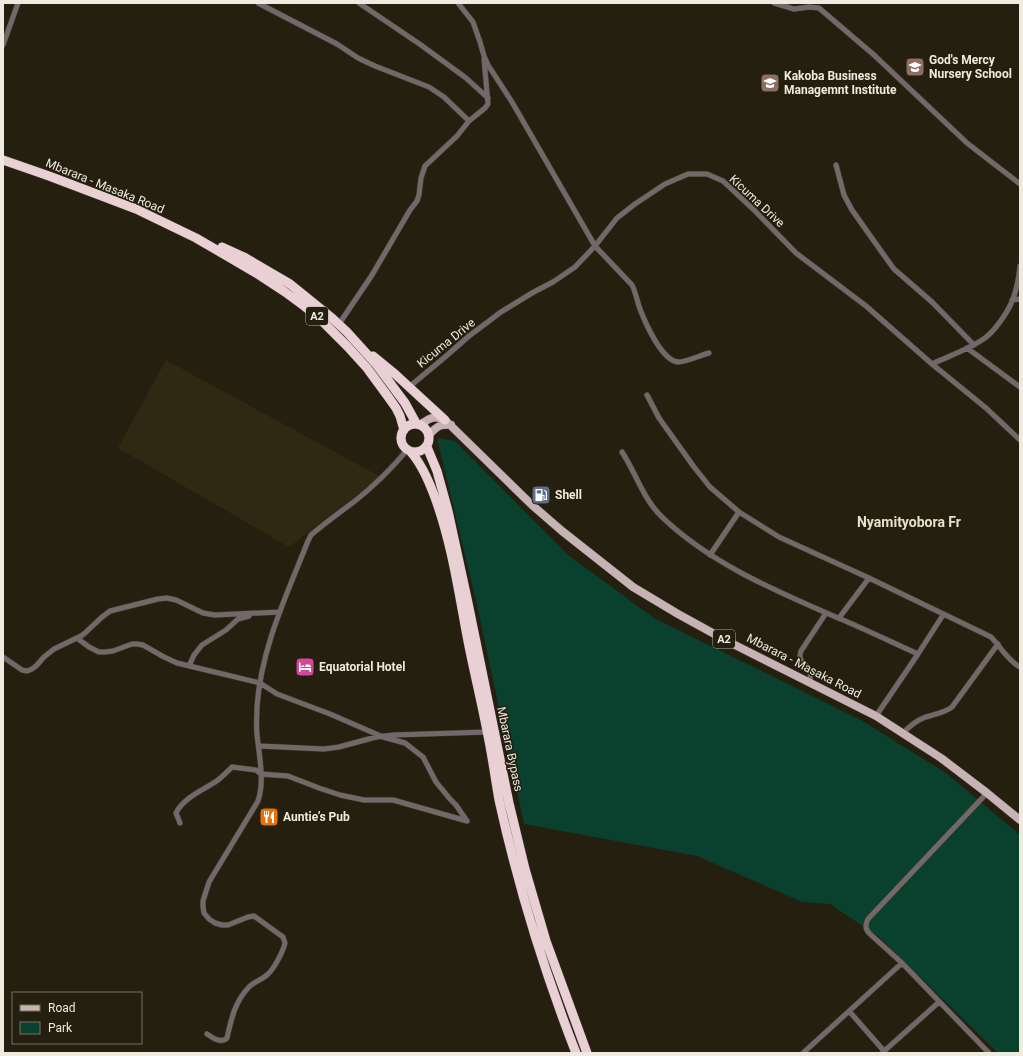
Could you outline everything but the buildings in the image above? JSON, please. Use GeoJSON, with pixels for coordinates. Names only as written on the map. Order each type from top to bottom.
{"type":"FeatureCollection","features":[{"type":"Feature","properties":{"kind":"highway","name":"Mbarara - Masaka Road"},"geometry":{"type":"LineString","coordinates":[[3,160],[136,209],[196,238],[244,257],[290,284],[339,324],[363,348],[419,424]]}},
{"type":"Feature","properties":{"kind":"highway","name":"Mbarara - Masaka Road"},"geometry":{"type":"LineString","coordinates":[[196,238],[256,273],[318,317],[347,346],[371,374],[396,408],[404,430]]}},
{"type":"Feature","properties":{"kind":"highway","name":"A2"},"geometry":{"type":"LineString","coordinates":[[363,348],[382,362],[448,422]]}},
{"type":"Feature","properties":{"kind":"highway"},"geometry":{"type":"LineString","coordinates":[[388,380],[388,377],[391,374],[395,374]]}},
{"type":"Feature","properties":{"kind":"highway"},"geometry":{"type":"LineString","coordinates":[[404,430],[409,425],[419,424]]}},
{"type":"Feature","properties":{"kind":"highway","name":"A2"},"geometry":{"type":"LineString","coordinates":[[419,424],[427,428],[429,435]]}},
{"type":"Feature","properties":{"kind":"highway","name":"A2"},"geometry":{"type":"LineString","coordinates":[[404,430],[402,434],[402,442],[409,450]]}},
{"type":"Feature","properties":{"kind":"highway"},"geometry":{"type":"LineString","coordinates":[[409,450],[414,452],[426,447],[429,442],[429,435]]}},
{"type":"Feature","properties":{"kind":"highway","name":"Mbarara Bypass"},"geometry":{"type":"LineString","coordinates":[[426,447],[437,471],[448,511],[509,803],[525,868],[546,941],[587,1053]]}},
{"type":"Feature","properties":{"kind":"highway","name":"Mbarara Bypass"},"geometry":{"type":"LineString","coordinates":[[409,450],[417,458],[429,482],[442,516],[487,732],[499,800],[518,877],[557,1002],[576,1053]]}},
{"type":"Feature","properties":{"kind":"main road"},"geometry":{"type":"LineString","coordinates":[[419,424],[435,417],[448,422]]}},
{"type":"Feature","properties":{"kind":"main road"},"geometry":{"type":"LineString","coordinates":[[429,435],[436,427],[444,425],[448,422]]}},
{"type":"Feature","properties":{"kind":"main road","name":"Mbarara - Masaka Road"},"geometry":{"type":"LineString","coordinates":[[448,422],[532,505],[562,531],[633,587],[729,642],[876,716],[941,758],[1020,820]]}},
{"type":"Feature","properties":{"kind":"street"},"geometry":{"type":"LineString","coordinates":[[3,45],[18,3]]}},
{"type":"Feature","properties":{"kind":"street"},"geometry":{"type":"LineString","coordinates":[[258,3],[337,44],[358,58],[429,87],[444,97],[469,121]]}},
{"type":"Feature","properties":{"kind":"street"},"geometry":{"type":"LineString","coordinates":[[359,3],[466,78],[488,98]]}},
{"type":"Feature","properties":{"kind":"street"},"geometry":{"type":"LineString","coordinates":[[458,3],[472,22],[488,65],[512,102],[594,246],[632,285],[640,309],[651,333],[663,353],[671,360],[679,362],[709,352]]}},
{"type":"Feature","properties":{"kind":"street"},"geometry":{"type":"LineString","coordinates":[[774,3],[794,9],[809,7],[819,8]]}},
{"type":"Feature","properties":{"kind":"street"},"geometry":{"type":"LineString","coordinates":[[811,3],[819,8],[874,56],[967,143],[1020,184]]}},
{"type":"Feature","properties":{"kind":"street"},"geometry":{"type":"LineString","coordinates":[[339,324],[372,275],[410,210],[417,201],[421,178],[425,166],[457,136],[469,121],[488,104],[484,56]]}},
{"type":"Feature","properties":{"kind":"street"},"geometry":{"type":"LineString","coordinates":[[836,165],[844,195],[852,210],[894,269],[932,302],[974,345]]}},
{"type":"Feature","properties":{"kind":"street","name":"Kicuma Drive"},"geometry":{"type":"LineString","coordinates":[[409,386],[468,336],[501,312],[553,282],[575,267],[617,218],[635,204],[664,184],[688,174],[707,174],[723,181],[796,253],[866,306],[932,364],[986,408],[1020,440]]}},
{"type":"Feature","properties":{"kind":"street"},"geometry":{"type":"LineString","coordinates":[[932,364],[984,340],[995,329],[1012,300],[1016,289],[1020,266]]}},
{"type":"Feature","properties":{"kind":"street"},"geometry":{"type":"LineString","coordinates":[[1012,300],[1020,299]]}},
{"type":"Feature","properties":{"kind":"street"},"geometry":{"type":"LineString","coordinates":[[967,348],[988,365],[1020,387]]}},
{"type":"Feature","properties":{"kind":"street"},"geometry":{"type":"LineString","coordinates":[[647,395],[659,418],[694,468],[710,487],[739,512],[779,537],[869,578],[991,637],[1009,659],[1020,666]]}},
{"type":"Feature","properties":{"kind":"street"},"geometry":{"type":"LineString","coordinates":[[207,1034],[221,1041],[227,1038],[234,1011],[241,997],[249,987],[270,972],[276,964],[285,943],[283,937],[254,916],[228,925],[222,925],[209,919],[204,913],[203,907],[203,901],[210,882],[258,801],[261,793],[257,708],[260,683],[270,640],[308,541],[312,535],[356,500],[409,450]]}},
{"type":"Feature","properties":{"kind":"street"},"geometry":{"type":"LineString","coordinates":[[622,452],[647,497],[661,516],[710,555],[735,570],[784,595],[918,654]]}},
{"type":"Feature","properties":{"kind":"street"},"geometry":{"type":"LineString","coordinates":[[710,555],[739,512]]}},
{"type":"Feature","properties":{"kind":"street"},"geometry":{"type":"LineString","coordinates":[[839,618],[869,578]]}},
{"type":"Feature","properties":{"kind":"street"},"geometry":{"type":"LineString","coordinates":[[3,657],[22,670],[27,670],[36,666],[48,653],[54,649],[86,633],[110,611],[158,599],[168,598],[176,600],[203,613],[215,616],[280,612]]}},
{"type":"Feature","properties":{"kind":"street"},"geometry":{"type":"LineString","coordinates":[[810,682],[810,672],[800,659],[799,655],[826,613]]}},
{"type":"Feature","properties":{"kind":"street"},"geometry":{"type":"LineString","coordinates":[[189,666],[194,655],[202,645],[226,630],[238,619],[256,614]]}},
{"type":"Feature","properties":{"kind":"street"},"geometry":{"type":"LineString","coordinates":[[876,716],[943,615]]}},
{"type":"Feature","properties":{"kind":"street"},"geometry":{"type":"LineString","coordinates":[[77,638],[99,652],[113,650],[122,646],[137,644],[143,645],[178,663],[260,683],[277,694],[383,737],[405,743],[423,757],[436,782],[456,805],[467,821],[393,800],[364,800],[340,795],[288,776],[261,774],[256,770],[232,767],[218,780],[196,794],[179,808],[176,813],[180,823]]}},
{"type":"Feature","properties":{"kind":"street"},"geometry":{"type":"LineString","coordinates":[[903,733],[917,721],[946,711],[952,707],[998,644]]}},
{"type":"Feature","properties":{"kind":"street"},"geometry":{"type":"LineString","coordinates":[[259,746],[324,749],[394,735],[487,732]]}},
{"type":"Feature","properties":{"kind":"street"},"geometry":{"type":"LineString","coordinates":[[987,793],[868,919],[866,923],[866,930],[902,963],[989,1053]]}},
{"type":"Feature","properties":{"kind":"street"},"geometry":{"type":"LineString","coordinates":[[803,1053],[902,963]]}},
{"type":"Feature","properties":{"kind":"street"},"geometry":{"type":"LineString","coordinates":[[849,1011],[883,1052],[939,1002]]}},
{"type":"Feature","properties":{"kind":"shaded area"},"geometry":{"type":"Polygon","coordinates":[[[166,360],[381,477],[289,547],[118,448],[166,360]]]}},
{"type":"Feature","properties":{"kind":"green space"},"geometry":{"type":"Polygon","coordinates":[[[437,438],[455,441],[568,555],[654,618],[861,720],[946,773],[1020,835],[1020,1053],[998,1053],[879,937],[830,904],[802,902],[697,856],[524,824],[477,605],[437,438]]]}},
{"type":"Feature","properties":{"kind":"place","name":"God's Mercy Nursery School"},"geometry":{"type":"Point","coordinates":[915,67]}},
{"type":"Feature","properties":{"kind":"place","name":"Kakoba Business Managemnt Institute"},"geometry":{"type":"Point","coordinates":[770,83]}},
{"type":"Feature","properties":{"kind":"place","name":"Shell"},"geometry":{"type":"Point","coordinates":[541,495]}},
{"type":"Feature","properties":{"kind":"place","name":"Equatorial Hotel"},"geometry":{"type":"Point","coordinates":[305,667]}},
{"type":"Feature","properties":{"kind":"place","name":"Auntie’s Pub"},"geometry":{"type":"Point","coordinates":[269,817]}},
{"type":"Feature","properties":{"kind":"district","name":"Nyamityobora Fr"},"geometry":{"type":"Point","coordinates":[909,522]}}]}
